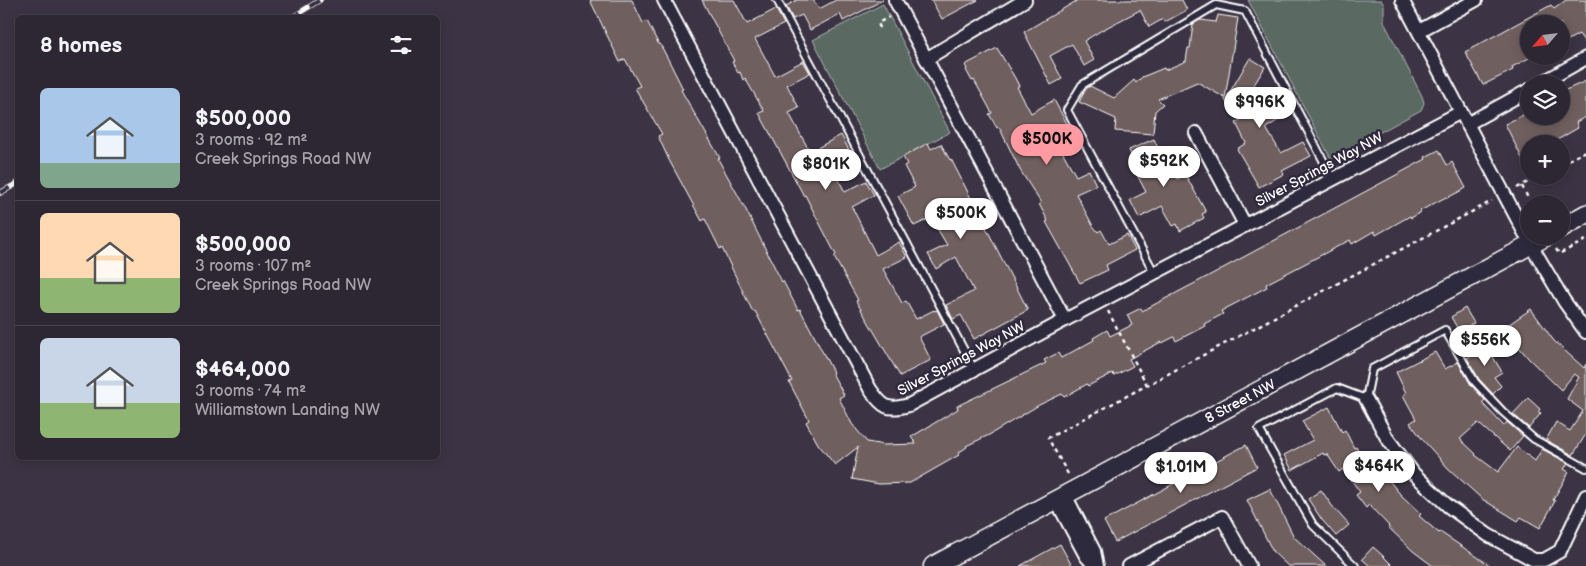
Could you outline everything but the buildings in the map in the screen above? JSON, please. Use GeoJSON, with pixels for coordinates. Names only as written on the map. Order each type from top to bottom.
{"type":"FeatureCollection","features":[{"type":"Feature","properties":{"kind":"street","name":"Silver Springs Way NW"},"geometry":{"type":"LineString","coordinates":[[664,0],[876,399],[887,408],[896,409],[910,405],[1154,272],[1461,112]]}},
{"type":"Feature","properties":{"kind":"street"},"geometry":{"type":"LineString","coordinates":[[1402,0],[1504,195],[1520,216]]}},
{"type":"Feature","properties":{"kind":"street"},"geometry":{"type":"LineString","coordinates":[[1419,32],[1476,0]]}},
{"type":"Feature","properties":{"kind":"street"},"geometry":{"type":"LineString","coordinates":[[926,59],[1020,1]]}},
{"type":"Feature","properties":{"kind":"street"},"geometry":{"type":"LineString","coordinates":[[898,6],[1065,320]]}},
{"type":"Feature","properties":{"kind":"street"},"geometry":{"type":"LineString","coordinates":[[1556,75],[1586,58]]}},
{"type":"Feature","properties":{"kind":"street"},"geometry":{"type":"LineString","coordinates":[[1467,124],[1520,95]]}},
{"type":"Feature","properties":{"kind":"street"},"geometry":{"type":"LineString","coordinates":[[1196,133],[1245,225]]}},
{"type":"Feature","properties":{"kind":"street"},"geometry":{"type":"LineString","coordinates":[[1570,223],[1586,214]]}},
{"type":"Feature","properties":{"kind":"street","name":"8 Street NW"},"geometry":{"type":"LineString","coordinates":[[933,566],[1530,245]]}},
{"type":"Feature","properties":{"kind":"street"},"geometry":{"type":"LineString","coordinates":[[1541,245],[1564,302],[1586,332]]}},
{"type":"Feature","properties":{"kind":"street"},"geometry":{"type":"LineString","coordinates":[[1366,398],[1387,438],[1414,474],[1448,506],[1488,535],[1534,563],[1544,560],[1560,550],[1586,496]]}},
{"type":"Feature","properties":{"kind":"street"},"geometry":{"type":"LineString","coordinates":[[1066,495],[1094,551],[1096,566]]}},
{"type":"Feature","properties":{"kind":"street"},"geometry":{"type":"LineString","coordinates":[[1129,566],[1222,516],[1250,566]]}},
{"type":"Feature","properties":{"kind":"lane"},"geometry":{"type":"LineString","coordinates":[[777,0],[974,369]]}},
{"type":"Feature","properties":{"kind":"lane"},"geometry":{"type":"LineString","coordinates":[[1154,272],[1067,110],[1082,85],[1216,6],[1245,11],[1333,179]]}},
{"type":"Feature","properties":{"kind":"lane"},"geometry":{"type":"LineString","coordinates":[[1355,566],[1313,526],[1259,429],[1337,388],[1366,398],[1372,369],[1445,330],[1475,382],[1503,412],[1534,439],[1586,468]]}},
{"type":"Feature","properties":{"kind":"path"},"geometry":{"type":"LineString","coordinates":[[880,28],[878,23],[898,6]]}},
{"type":"Feature","properties":{"kind":"path"},"geometry":{"type":"LineString","coordinates":[[1570,159],[1586,151]]}},
{"type":"Feature","properties":{"kind":"path"},"geometry":{"type":"LineString","coordinates":[[1066,495],[1048,438],[1504,195],[1522,186],[1527,195]]}},
{"type":"Feature","properties":{"kind":"path"},"geometry":{"type":"LineString","coordinates":[[1559,254],[1586,240]]}},
{"type":"Feature","properties":{"kind":"path"},"geometry":{"type":"LineString","coordinates":[[1108,311],[1147,385]]}},
{"type":"Feature","properties":{"kind":"green space"},"geometry":{"type":"Polygon","coordinates":[[[1248,0],[1381,0],[1384,5],[1384,22],[1422,96],[1424,103],[1421,110],[1331,159],[1248,0]]]}},
{"type":"Feature","properties":{"kind":"green space"},"geometry":{"type":"Polygon","coordinates":[[[883,4],[950,132],[880,169],[813,40],[883,4]]]}},
{"type":"Feature","properties":{"kind":"railway"},"geometry":{"type":"LineString","coordinates":[[296,15],[320,0]]}},
{"type":"Feature","properties":{"kind":"railway"},"geometry":{"type":"LineString","coordinates":[[0,193],[15,185]]}}]}
